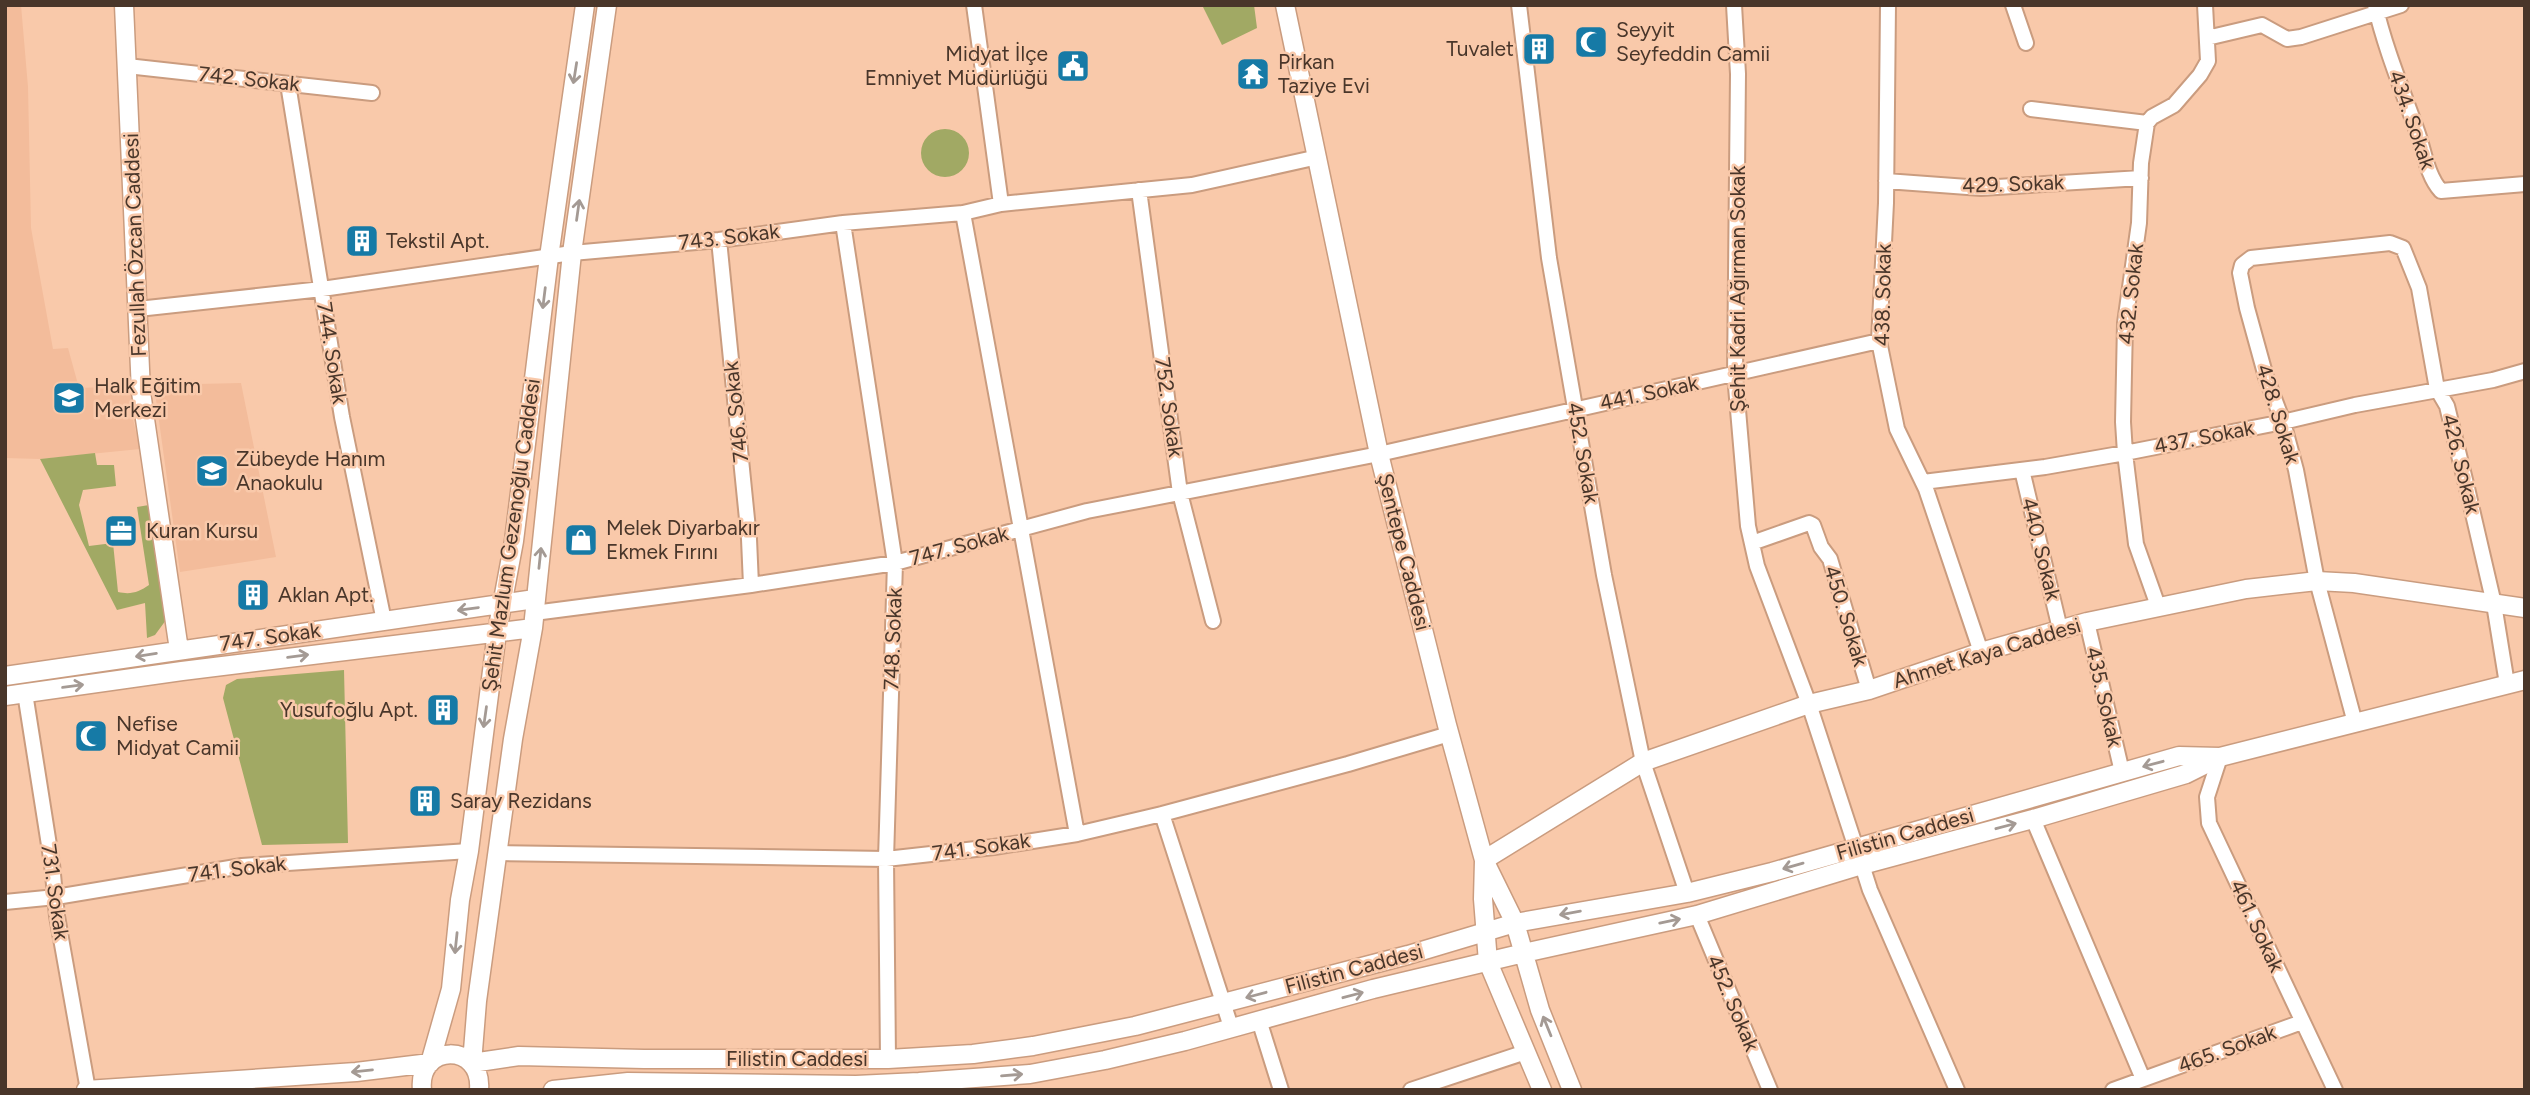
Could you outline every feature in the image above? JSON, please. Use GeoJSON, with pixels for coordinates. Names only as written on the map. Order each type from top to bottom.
{"type":"FeatureCollection","features":[{"type":"Feature","properties":{"kind":"street","name":"Fezullah Özcan Caddesi"},"geometry":{"type":"LineString","coordinates":[[124,5],[141,392],[179,650]]}},
{"type":"Feature","properties":{"kind":"street","name":"Şehit Mazlum Gezenoğlu Caddesi"},"geometry":{"type":"LineString","coordinates":[[422,1090],[421,1079],[430,1063],[451,989],[460,900],[470,851],[497,632],[514,541],[549,257],[586,5]]}},
{"type":"Feature","properties":{"kind":"street","name":"Şehit Mazlum Gezenoğlu Caddesi"},"geometry":{"type":"LineString","coordinates":[[479,1090],[480,1080],[472,1063],[477,1001],[513,739],[534,614],[572,253],[607,5]]}},
{"type":"Feature","properties":{"kind":"street"},"geometry":{"type":"LineString","coordinates":[[975,5],[1000,204]]}},
{"type":"Feature","properties":{"kind":"street","name":"Şentepe Caddesi"},"geometry":{"type":"LineString","coordinates":[[1285,5],[1379,454],[1449,734],[1484,860],[1485,934],[1489,962],[1542,1090]]}},
{"type":"Feature","properties":{"kind":"street","name":"452. Sokak"},"geometry":{"type":"LineString","coordinates":[[1519,5],[1549,258],[1604,575],[1643,762],[1687,893]]}},
{"type":"Feature","properties":{"kind":"street","name":"Şehit Kadri Ağırman Sokak"},"geometry":{"type":"LineString","coordinates":[[1734,5],[1738,74],[1735,375],[1748,526],[1761,576],[1809,704],[1870,890],[1957,1090]]}},
{"type":"Feature","properties":{"kind":"street","name":"438. Sokak"},"geometry":{"type":"LineString","coordinates":[[1888,5],[1886,181],[1879,341],[1897,429],[1923,482],[1981,652]]}},
{"type":"Feature","properties":{"kind":"street"},"geometry":{"type":"LineString","coordinates":[[2013,5],[2026,43]]}},
{"type":"Feature","properties":{"kind":"street"},"geometry":{"type":"LineString","coordinates":[[2031,108],[2147,123],[2152,117],[2174,105],[2200,75],[2208,61],[2205,5]]}},
{"type":"Feature","properties":{"kind":"street"},"geometry":{"type":"LineString","coordinates":[[2207,37],[2262,25],[2287,39],[2301,37],[2376,9],[2400,5]]}},
{"type":"Feature","properties":{"kind":"street","name":"434. Sokak"},"geometry":{"type":"LineString","coordinates":[[2376,9],[2433,183],[2441,191],[2525,184]]}},
{"type":"Feature","properties":{"kind":"street","name":"742. Sokak"},"geometry":{"type":"LineString","coordinates":[[127,66],[372,93]]}},
{"type":"Feature","properties":{"kind":"street","name":"744. Sokak"},"geometry":{"type":"LineString","coordinates":[[288,84],[342,417],[384,621]]}},
{"type":"Feature","properties":{"kind":"street","name":"432. Sokak"},"geometry":{"type":"LineString","coordinates":[[2147,123],[2140,178],[2139,223],[2125,323],[2123,422],[2136,544],[2158,606]]}},
{"type":"Feature","properties":{"kind":"street","name":"743. Sokak"},"geometry":{"type":"LineString","coordinates":[[138,309],[322,289],[572,253],[719,240],[843,223],[962,213],[1000,204],[1192,185],[1318,156]]}},
{"type":"Feature","properties":{"kind":"street","name":"429. Sokak"},"geometry":{"type":"LineString","coordinates":[[1886,181],[1981,188],[2140,178]]}},
{"type":"Feature","properties":{"kind":"street","name":"752. Sokak"},"geometry":{"type":"LineString","coordinates":[[1139,190],[1181,493],[1213,621]]}},
{"type":"Feature","properties":{"kind":"street"},"geometry":{"type":"LineString","coordinates":[[962,213],[1077,834]]}},
{"type":"Feature","properties":{"kind":"street","name":"748. Sokak"},"geometry":{"type":"LineString","coordinates":[[843,223],[895,563],[886,859],[888,1059]]}},
{"type":"Feature","properties":{"kind":"street","name":"746. Sokak"},"geometry":{"type":"LineString","coordinates":[[719,240],[751,585]]}},
{"type":"Feature","properties":{"kind":"street","name":"428. Sokak"},"geometry":{"type":"LineString","coordinates":[[2355,723],[2317,581],[2296,470],[2283,422],[2266,377],[2240,273],[2242,265],[2251,258],[2390,243],[2403,248]]}},
{"type":"Feature","properties":{"kind":"street","name":"426. Sokak"},"geometry":{"type":"LineString","coordinates":[[2403,248],[2419,288],[2437,389],[2447,406],[2494,604],[2507,684]]}},
{"type":"Feature","properties":{"kind":"street","name":"441. Sokak"},"geometry":{"type":"LineString","coordinates":[[1379,454],[1879,341]]}},
{"type":"Feature","properties":{"kind":"street","name":"437. Sokak"},"geometry":{"type":"LineString","coordinates":[[1923,482],[2022,470],[2125,453],[2493,380],[2525,371]]}},
{"type":"Feature","properties":{"kind":"street","name":"747. Sokak"},"geometry":{"type":"LineString","coordinates":[[5,676],[502,604],[534,614],[895,563],[1087,511],[1379,454]]}},
{"type":"Feature","properties":{"kind":"street","name":"440. Sokak"},"geometry":{"type":"LineString","coordinates":[[2022,470],[2060,629]]}},
{"type":"Feature","properties":{"kind":"street","name":"450. Sokak"},"geometry":{"type":"LineString","coordinates":[[1752,542],[1809,523],[1813,526],[1821,547],[1830,559],[1869,690]]}},
{"type":"Feature","properties":{"kind":"street","name":"Ahmet Kaya Caddesi"},"geometry":{"type":"LineString","coordinates":[[1484,860],[1643,762],[1809,704],[1869,690],[1981,652],[2087,622],[2246,589],[2317,581],[2354,583],[2525,608]]}},
{"type":"Feature","properties":{"kind":"street"},"geometry":{"type":"LineString","coordinates":[[5,696],[182,670],[497,632],[534,614]]}},
{"type":"Feature","properties":{"kind":"street","name":"435. Sokak"},"geometry":{"type":"LineString","coordinates":[[2087,622],[2122,772]]}},
{"type":"Feature","properties":{"kind":"street","name":"Filistin Caddesi"},"geometry":{"type":"LineString","coordinates":[[430,1063],[446,1054],[464,1057],[472,1063],[519,1056],[888,1059],[972,1054],[1033,1046],[1135,1026],[1223,1004],[1485,934],[1515,923],[1687,893],[2034,819],[2186,774],[2220,757],[2525,680]]}},
{"type":"Feature","properties":{"kind":"street","name":"731. Sokak"},"geometry":{"type":"LineString","coordinates":[[25,693],[87,1090]]}},
{"type":"Feature","properties":{"kind":"street","name":"741. Sokak"},"geometry":{"type":"LineString","coordinates":[[499,853],[886,859],[994,847],[1077,834],[1162,814],[1449,734]]}},
{"type":"Feature","properties":{"kind":"street","name":"Filistin Caddesi"},"geometry":{"type":"LineString","coordinates":[[553,1090],[628,1082],[785,1087],[963,1085],[1105,1060],[1524,953],[1697,915],[1859,856],[2122,772],[2179,757],[2220,757]]}},
{"type":"Feature","properties":{"kind":"street","name":"461. Sokak"},"geometry":{"type":"LineString","coordinates":[[2220,757],[2207,797],[2209,823],[2335,1090]]}},
{"type":"Feature","properties":{"kind":"street"},"geometry":{"type":"LineString","coordinates":[[1162,814],[1231,1027]]}},
{"type":"Feature","properties":{"kind":"street"},"geometry":{"type":"LineString","coordinates":[[2034,819],[2143,1079]]}},
{"type":"Feature","properties":{"kind":"street","name":"741. Sokak"},"geometry":{"type":"LineString","coordinates":[[5,902],[56,897],[242,866],[470,851]]}},
{"type":"Feature","properties":{"kind":"street"},"geometry":{"type":"LineString","coordinates":[[1484,860],[1515,923],[1540,1010],[1572,1090]]}},
{"type":"Feature","properties":{"kind":"street","name":"452. Sokak"},"geometry":{"type":"LineString","coordinates":[[1697,915],[1770,1090]]}},
{"type":"Feature","properties":{"kind":"street"},"geometry":{"type":"LineString","coordinates":[[1259,1020],[1281,1090]]}},
{"type":"Feature","properties":{"kind":"street","name":"465. Sokak"},"geometry":{"type":"LineString","coordinates":[[2113,1090],[2302,1023]]}},
{"type":"Feature","properties":{"kind":"street"},"geometry":{"type":"LineString","coordinates":[[1411,1090],[1526,1052]]}},
{"type":"Feature","properties":{"kind":"street"},"geometry":{"type":"LineString","coordinates":[[87,1090],[356,1072],[430,1063]]}},
{"type":"Feature","properties":{"kind":"shaded area"},"geometry":{"type":"Polygon","coordinates":[[[5,5],[21,5],[28,87],[31,228],[53,349],[68,348],[79,388],[132,386],[135,407],[133,419],[140,449],[40,459],[5,458],[5,5]]]}},
{"type":"Feature","properties":{"kind":"shaded area","name":"Zübeyde Hanım Anaokulu"},"geometry":{"type":"Polygon","coordinates":[[[241,383],[276,557],[180,572],[154,385],[241,383]]]}},
{"type":"Feature","properties":{"kind":"green space"},"geometry":{"type":"Polygon","coordinates":[[[1202,5],[1254,5],[1257,28],[1222,45],[1202,5]]]}},
{"type":"Feature","properties":{"kind":"green space"},"geometry":{"type":"Polygon","coordinates":[[[945,129],[962,136],[969,153],[962,170],[945,177],[928,170],[921,153],[928,136],[945,129]]]}},
{"type":"Feature","properties":{"kind":"green space"},"geometry":{"type":"Polygon","coordinates":[[[95,453],[97,465],[114,465],[116,486],[83,490],[79,505],[89,546],[113,543],[118,592],[135,592],[149,585],[137,507],[149,505],[166,620],[155,635],[147,638],[145,603],[117,610],[40,459],[95,453]]]}},
{"type":"Feature","properties":{"kind":"green space"},"geometry":{"type":"Polygon","coordinates":[[[344,670],[348,843],[262,845],[223,698],[226,685],[237,679],[344,670]]]}},
{"type":"Feature","properties":{"kind":"place","name":"Seyyit Seyfeddin Camii"},"geometry":{"type":"Point","coordinates":[1591,42]}},
{"type":"Feature","properties":{"kind":"place","name":"Tuvalet"},"geometry":{"type":"Point","coordinates":[1539,49]}},
{"type":"Feature","properties":{"kind":"place","name":"Midyat İlçe Emniyet Müdürlüğü"},"geometry":{"type":"Point","coordinates":[1073,66]}},
{"type":"Feature","properties":{"kind":"place","name":"Pirkan Taziye Evi"},"geometry":{"type":"Point","coordinates":[1253,74]}},
{"type":"Feature","properties":{"kind":"place","name":"Tekstil Apt."},"geometry":{"type":"Point","coordinates":[362,241]}},
{"type":"Feature","properties":{"kind":"place","name":"Halk Eğitim Merkezi"},"geometry":{"type":"Point","coordinates":[69,398]}},
{"type":"Feature","properties":{"kind":"place","name":"Zübeyde Hanım Anaokulu"},"geometry":{"type":"Point","coordinates":[212,471]}},
{"type":"Feature","properties":{"kind":"place","name":"Kuran Kursu"},"geometry":{"type":"Point","coordinates":[121,531]}},
{"type":"Feature","properties":{"kind":"place","name":"Melek Diyarbakır Ekmek Fırını"},"geometry":{"type":"Point","coordinates":[581,540]}},
{"type":"Feature","properties":{"kind":"place","name":"Aklan Apt."},"geometry":{"type":"Point","coordinates":[253,595]}},
{"type":"Feature","properties":{"kind":"place","name":"Yusufoğlu Apt."},"geometry":{"type":"Point","coordinates":[443,710]}},
{"type":"Feature","properties":{"kind":"place","name":"Nefise Midyat Camii"},"geometry":{"type":"Point","coordinates":[91,736]}},
{"type":"Feature","properties":{"kind":"place","name":"Saray Rezidans"},"geometry":{"type":"Point","coordinates":[425,801]}}]}
